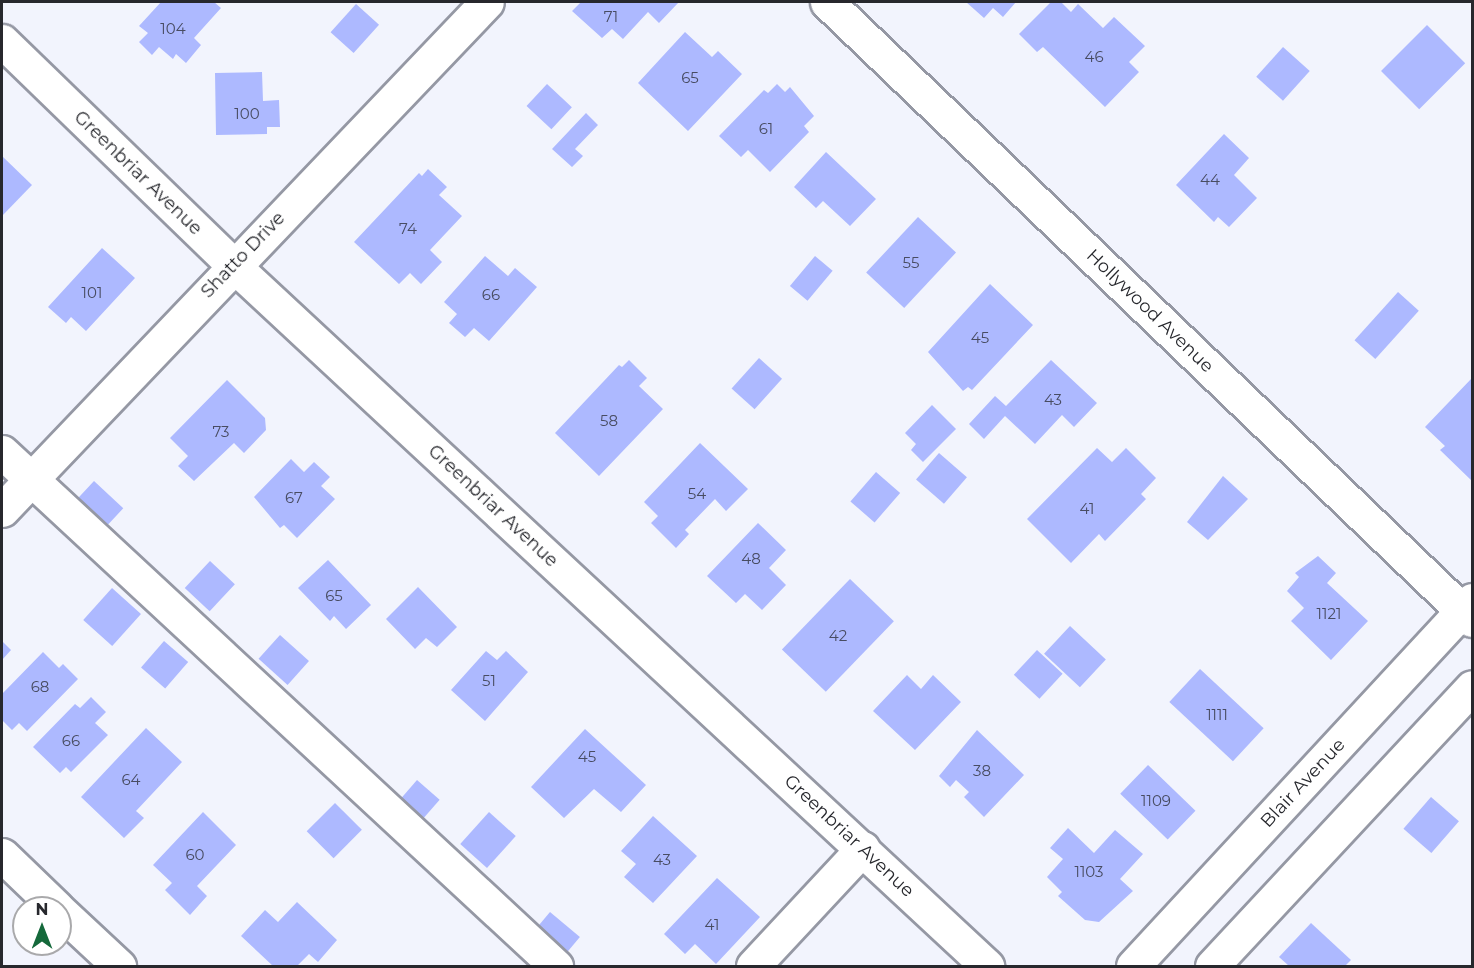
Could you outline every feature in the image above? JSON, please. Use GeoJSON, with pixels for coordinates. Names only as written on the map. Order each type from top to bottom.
{"type":"FeatureCollection","features":[{"type":"Feature","properties":{"kind":"street","name":"Shatto Drive"},"geometry":{"type":"LineString","coordinates":[[2,510],[233,265],[487,2]]}},
{"type":"Feature","properties":{"kind":"street","name":"Hollywood Avenue"},"geometry":{"type":"LineString","coordinates":[[827,2],[1469,610]]}},
{"type":"Feature","properties":{"kind":"street","name":"Greenbriar Avenue"},"geometry":{"type":"LineString","coordinates":[[2,41],[233,265],[863,848],[987,966]]}},
{"type":"Feature","properties":{"kind":"street"},"geometry":{"type":"LineString","coordinates":[[2,452],[556,966]]}},
{"type":"Feature","properties":{"kind":"street","name":"Blair Avenue"},"geometry":{"type":"LineString","coordinates":[[1133,966],[1469,610]]}},
{"type":"Feature","properties":{"kind":"street"},"geometry":{"type":"LineString","coordinates":[[1212,966],[1473,687]]}},
{"type":"Feature","properties":{"kind":"street"},"geometry":{"type":"LineString","coordinates":[[753,966],[863,848]]}},
{"type":"Feature","properties":{"kind":"street"},"geometry":{"type":"LineString","coordinates":[[2,855],[45,896]]}},
{"type":"Feature","properties":{"kind":"street"},"geometry":{"type":"LineString","coordinates":[[72,922],[119,966]]}},
{"type":"Feature","properties":{"kind":"building"},"geometry":{"type":"Polygon","coordinates":[[[161,2],[214,2],[221,8],[194,38],[201,45],[186,63],[176,54],[173,59],[159,47],[152,55],[139,42],[148,33],[139,26],[161,2]]]}},
{"type":"Feature","properties":{"kind":"building"},"geometry":{"type":"Polygon","coordinates":[[[581,2],[679,2],[659,23],[648,12],[623,39],[612,29],[602,38],[572,11],[581,2]]]}},
{"type":"Feature","properties":{"kind":"building"},"geometry":{"type":"Polygon","coordinates":[[[966,2],[1016,2],[1003,17],[993,8],[984,18],[966,2]]]}},
{"type":"Feature","properties":{"kind":"building"},"geometry":{"type":"Polygon","coordinates":[[[1051,2],[1061,2],[1071,12],[1078,4],[1103,28],[1114,17],[1145,46],[1129,62],[1139,72],[1105,107],[1043,47],[1037,52],[1019,34],[1051,2]]]}},
{"type":"Feature","properties":{"kind":"building"},"geometry":{"type":"Polygon","coordinates":[[[356,4],[379,25],[354,53],[331,32],[356,4]]]}},
{"type":"Feature","properties":{"kind":"building"},"geometry":{"type":"Polygon","coordinates":[[[1427,25],[1465,63],[1419,109],[1381,71],[1427,25]]]}},
{"type":"Feature","properties":{"kind":"building"},"geometry":{"type":"Polygon","coordinates":[[[685,32],[712,57],[718,51],[742,74],[688,131],[638,83],[685,32]]]}},
{"type":"Feature","properties":{"kind":"building"},"geometry":{"type":"Polygon","coordinates":[[[1283,47],[1310,71],[1283,101],[1256,77],[1283,47]]]}},
{"type":"Feature","properties":{"kind":"building"},"geometry":{"type":"Polygon","coordinates":[[[262,72],[263,101],[279,100],[280,127],[267,127],[267,134],[216,135],[215,73],[262,72]]]}},
{"type":"Feature","properties":{"kind":"building"},"geometry":{"type":"Polygon","coordinates":[[[547,84],[572,107],[551,129],[527,106],[547,84]]]}},
{"type":"Feature","properties":{"kind":"building"},"geometry":{"type":"Polygon","coordinates":[[[777,84],[785,92],[790,87],[814,116],[804,126],[809,132],[770,172],[748,150],[741,157],[719,136],[764,90],[768,93],[777,84]]]}},
{"type":"Feature","properties":{"kind":"building"},"geometry":{"type":"Polygon","coordinates":[[[586,113],[598,125],[575,149],[583,156],[572,167],[552,149],[586,113]]]}},
{"type":"Feature","properties":{"kind":"building"},"geometry":{"type":"Polygon","coordinates":[[[1224,134],[1249,158],[1234,175],[1257,198],[1229,227],[1218,217],[1214,222],[1176,185],[1224,134]]]}},
{"type":"Feature","properties":{"kind":"building"},"geometry":{"type":"Polygon","coordinates":[[[826,152],[876,199],[850,226],[823,201],[816,208],[794,187],[826,152]]]}},
{"type":"Feature","properties":{"kind":"building"},"geometry":{"type":"Polygon","coordinates":[[[2,156],[32,185],[2,216],[2,156]]]}},
{"type":"Feature","properties":{"kind":"building"},"geometry":{"type":"Polygon","coordinates":[[[428,169],[447,187],[439,195],[462,216],[430,250],[442,262],[421,284],[410,273],[399,284],[354,242],[419,173],[422,176],[428,169]]]}},
{"type":"Feature","properties":{"kind":"building"},"geometry":{"type":"Polygon","coordinates":[[[918,217],[956,252],[904,308],[866,273],[918,217]]]}},
{"type":"Feature","properties":{"kind":"building"},"geometry":{"type":"Polygon","coordinates":[[[102,248],[135,278],[86,331],[71,317],[66,323],[48,307],[102,248]]]}},
{"type":"Feature","properties":{"kind":"building"},"geometry":{"type":"Polygon","coordinates":[[[485,256],[508,276],[515,268],[537,287],[489,341],[474,328],[465,337],[449,323],[457,314],[444,302],[485,256]]]}},
{"type":"Feature","properties":{"kind":"building"},"geometry":{"type":"Polygon","coordinates":[[[815,256],[833,271],[808,301],[790,286],[815,256]]]}},
{"type":"Feature","properties":{"kind":"building"},"geometry":{"type":"Polygon","coordinates":[[[990,284],[1033,325],[972,390],[968,387],[963,391],[928,352],[990,284]]]}},
{"type":"Feature","properties":{"kind":"building"},"geometry":{"type":"Polygon","coordinates":[[[1398,292],[1419,311],[1375,359],[1355,340],[1398,292]]]}},
{"type":"Feature","properties":{"kind":"building"},"geometry":{"type":"Polygon","coordinates":[[[759,358],[782,379],[755,409],[732,388],[759,358]]]}},
{"type":"Feature","properties":{"kind":"building"},"geometry":{"type":"Polygon","coordinates":[[[629,360],[647,378],[639,386],[663,409],[599,476],[555,433],[619,365],[622,367],[629,360]]]}},
{"type":"Feature","properties":{"kind":"building"},"geometry":{"type":"Polygon","coordinates":[[[1051,360],[1097,403],[1074,427],[1062,415],[1035,444],[1005,416],[984,439],[969,424],[995,396],[1006,406],[1051,360]]]}},
{"type":"Feature","properties":{"kind":"building"},"geometry":{"type":"Polygon","coordinates":[[[1472,378],[1472,481],[1440,450],[1445,446],[1425,427],[1472,378]]]}},
{"type":"Feature","properties":{"kind":"building"},"geometry":{"type":"Polygon","coordinates":[[[227,380],[265,418],[266,430],[244,453],[234,443],[194,481],[178,466],[188,456],[170,438],[227,380]]]}},
{"type":"Feature","properties":{"kind":"building"},"geometry":{"type":"Polygon","coordinates":[[[932,405],[956,429],[923,462],[911,450],[916,444],[905,433],[932,405]]]}},
{"type":"Feature","properties":{"kind":"building"},"geometry":{"type":"Polygon","coordinates":[[[700,443],[748,489],[726,511],[715,499],[685,530],[689,534],[676,548],[651,523],[658,516],[644,502],[700,443]]]}},
{"type":"Feature","properties":{"kind":"building"},"geometry":{"type":"Polygon","coordinates":[[[1097,448],[1112,462],[1126,448],[1156,478],[1141,494],[1146,499],[1105,541],[1099,534],[1071,563],[1027,519],[1097,448]]]}},
{"type":"Feature","properties":{"kind":"building"},"geometry":{"type":"Polygon","coordinates":[[[939,453],[967,477],[944,504],[916,479],[939,453]]]}},
{"type":"Feature","properties":{"kind":"building"},"geometry":{"type":"Polygon","coordinates":[[[291,459],[304,472],[314,462],[330,477],[321,486],[335,499],[297,538],[284,525],[280,528],[254,497],[291,459]]]}},
{"type":"Feature","properties":{"kind":"building"},"geometry":{"type":"Polygon","coordinates":[[[876,472],[900,493],[875,522],[850,501],[876,472]]]}},
{"type":"Feature","properties":{"kind":"building"},"geometry":{"type":"Polygon","coordinates":[[[1223,476],[1248,499],[1208,540],[1187,522],[1223,476]]]}},
{"type":"Feature","properties":{"kind":"building"},"geometry":{"type":"Polygon","coordinates":[[[94,481],[123,508],[103,529],[74,502],[94,481]]]}},
{"type":"Feature","properties":{"kind":"building"},"geometry":{"type":"Polygon","coordinates":[[[758,523],[786,550],[769,568],[786,585],[762,610],[745,594],[736,603],[707,576],[758,523]]]}},
{"type":"Feature","properties":{"kind":"building"},"geometry":{"type":"Polygon","coordinates":[[[1318,556],[1336,573],[1327,583],[1368,621],[1331,660],[1291,621],[1304,608],[1287,591],[1299,577],[1295,573],[1318,556]]]}},
{"type":"Feature","properties":{"kind":"building"},"geometry":{"type":"Polygon","coordinates":[[[328,560],[371,605],[346,629],[334,616],[330,621],[298,588],[328,560]]]}},
{"type":"Feature","properties":{"kind":"building"},"geometry":{"type":"Polygon","coordinates":[[[210,561],[235,584],[210,611],[185,588],[210,561]]]}},
{"type":"Feature","properties":{"kind":"building"},"geometry":{"type":"Polygon","coordinates":[[[850,579],[894,621],[826,692],[782,649],[850,579]]]}},
{"type":"Feature","properties":{"kind":"building"},"geometry":{"type":"Polygon","coordinates":[[[418,587],[457,627],[437,647],[426,638],[415,649],[386,619],[418,587]]]}},
{"type":"Feature","properties":{"kind":"building"},"geometry":{"type":"Polygon","coordinates":[[[112,588],[141,614],[112,646],[83,620],[112,588]]]}},
{"type":"Feature","properties":{"kind":"building"},"geometry":{"type":"Polygon","coordinates":[[[1070,626],[1106,659],[1080,687],[1044,654],[1070,626]]]}},
{"type":"Feature","properties":{"kind":"building"},"geometry":{"type":"Polygon","coordinates":[[[280,635],[309,661],[288,685],[259,659],[280,635]]]}},
{"type":"Feature","properties":{"kind":"building"},"geometry":{"type":"Polygon","coordinates":[[[2,641],[11,650],[2,660],[2,641]]]}},
{"type":"Feature","properties":{"kind":"building"},"geometry":{"type":"Polygon","coordinates":[[[164,641],[188,662],[165,688],[141,667],[164,641]]]}},
{"type":"Feature","properties":{"kind":"building"},"geometry":{"type":"Polygon","coordinates":[[[1037,650],[1063,674],[1039,699],[1014,675],[1037,650]]]}},
{"type":"Feature","properties":{"kind":"building"},"geometry":{"type":"Polygon","coordinates":[[[486,651],[497,660],[506,651],[528,672],[485,721],[451,690],[486,651]]]}},
{"type":"Feature","properties":{"kind":"building"},"geometry":{"type":"Polygon","coordinates":[[[43,652],[59,668],[63,664],[78,679],[27,731],[19,723],[12,730],[2,720],[2,694],[43,652]]]}},
{"type":"Feature","properties":{"kind":"building"},"geometry":{"type":"Polygon","coordinates":[[[1200,669],[1264,728],[1233,761],[1169,702],[1200,669]]]}},
{"type":"Feature","properties":{"kind":"building"},"geometry":{"type":"Polygon","coordinates":[[[907,675],[921,689],[933,675],[961,702],[915,750],[873,711],[907,675]]]}},
{"type":"Feature","properties":{"kind":"building"},"geometry":{"type":"Polygon","coordinates":[[[91,697],[106,712],[95,723],[108,735],[71,772],[66,767],[60,773],[33,747],[75,704],[80,708],[91,697]]]}},
{"type":"Feature","properties":{"kind":"building"},"geometry":{"type":"Polygon","coordinates":[[[146,728],[182,762],[136,811],[144,818],[124,838],[81,797],[146,728]]]}},
{"type":"Feature","properties":{"kind":"building"},"geometry":{"type":"Polygon","coordinates":[[[585,729],[646,785],[621,812],[594,789],[564,818],[531,787],[585,729]]]}},
{"type":"Feature","properties":{"kind":"building"},"geometry":{"type":"Polygon","coordinates":[[[977,730],[1024,775],[984,817],[964,797],[969,792],[956,780],[950,787],[939,776],[977,730]]]}},
{"type":"Feature","properties":{"kind":"building"},"geometry":{"type":"Polygon","coordinates":[[[1148,765],[1195,811],[1168,840],[1120,794],[1148,765]]]}},
{"type":"Feature","properties":{"kind":"building"},"geometry":{"type":"Polygon","coordinates":[[[417,780],[440,800],[417,825],[395,806],[417,780]]]}},
{"type":"Feature","properties":{"kind":"building"},"geometry":{"type":"Polygon","coordinates":[[[1431,797],[1459,821],[1431,853],[1403,829],[1431,797]]]}},
{"type":"Feature","properties":{"kind":"building"},"geometry":{"type":"Polygon","coordinates":[[[335,803],[362,830],[334,858],[307,831],[335,803]]]}},
{"type":"Feature","properties":{"kind":"building"},"geometry":{"type":"Polygon","coordinates":[[[203,812],[236,845],[197,886],[207,896],[190,915],[165,890],[172,883],[153,865],[203,812]]]}},
{"type":"Feature","properties":{"kind":"building"},"geometry":{"type":"Polygon","coordinates":[[[489,812],[516,836],[487,868],[460,844],[489,812]]]}},
{"type":"Feature","properties":{"kind":"building"},"geometry":{"type":"Polygon","coordinates":[[[653,816],[697,856],[653,903],[624,877],[636,864],[621,851],[653,816]]]}},
{"type":"Feature","properties":{"kind":"building"},"geometry":{"type":"Polygon","coordinates":[[[1068,828],[1094,853],[1115,830],[1143,854],[1120,879],[1133,891],[1099,922],[1085,920],[1058,896],[1062,892],[1047,877],[1063,859],[1050,848],[1068,828]]]}},
{"type":"Feature","properties":{"kind":"building"},"geometry":{"type":"Polygon","coordinates":[[[717,878],[760,917],[716,964],[695,944],[685,954],[664,934],[717,878]]]}},
{"type":"Feature","properties":{"kind":"building"},"geometry":{"type":"Polygon","coordinates":[[[297,902],[337,940],[318,962],[309,954],[297,966],[273,966],[241,936],[265,910],[278,922],[297,902]]]}},
{"type":"Feature","properties":{"kind":"building"},"geometry":{"type":"Polygon","coordinates":[[[550,912],[580,937],[560,961],[530,936],[550,912]]]}},
{"type":"Feature","properties":{"kind":"building"},"geometry":{"type":"Polygon","coordinates":[[[1311,923],[1351,960],[1345,966],[1289,966],[1279,957],[1311,923]]]}}]}
